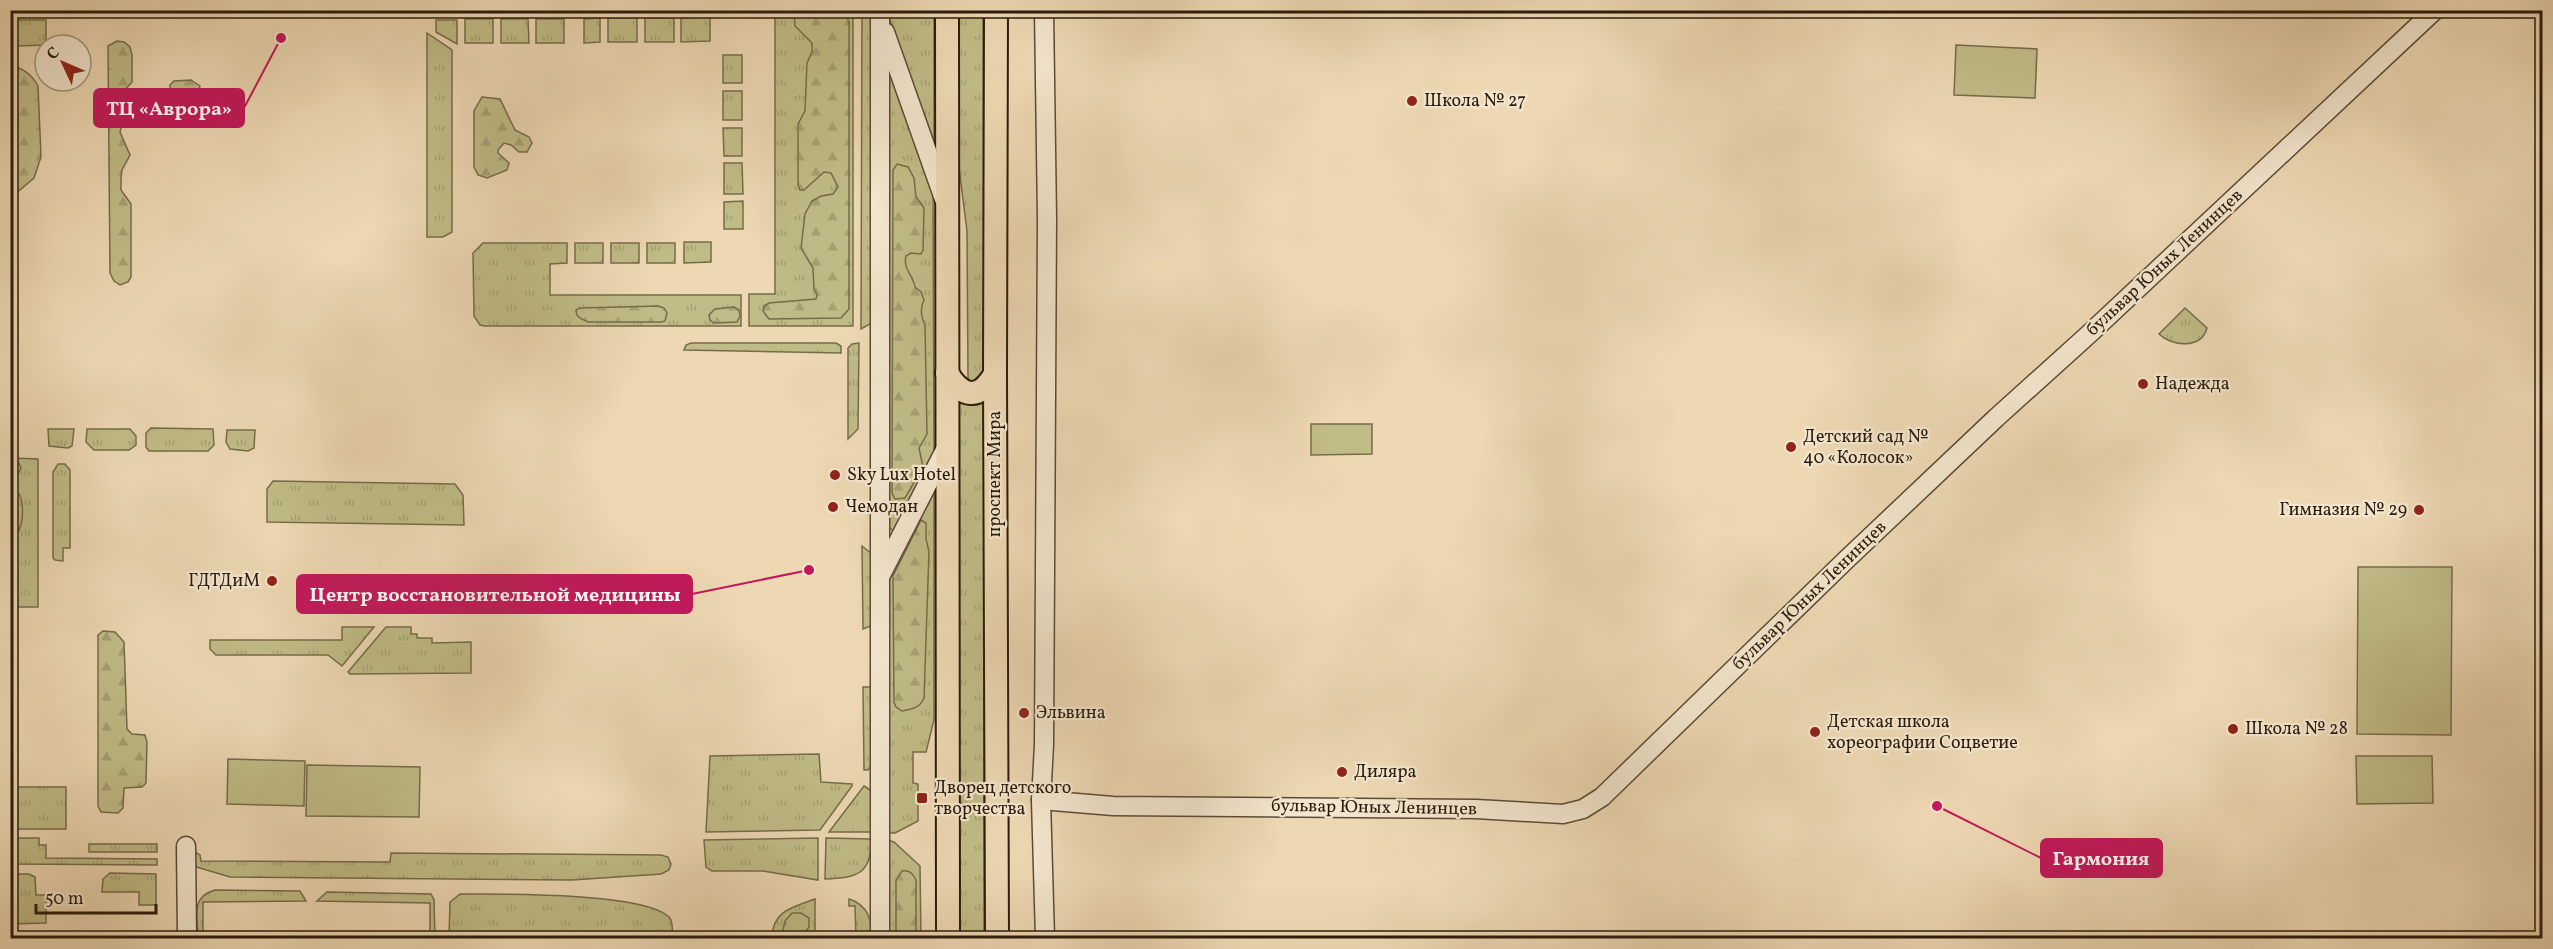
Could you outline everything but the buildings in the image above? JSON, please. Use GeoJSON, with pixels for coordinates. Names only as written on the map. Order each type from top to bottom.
{"type":"FeatureCollection","features":[{"type":"Feature","properties":{"kind":"main road"},"geometry":{"type":"LineString","coordinates":[[947,10],[948,939]]}},
{"type":"Feature","properties":{"kind":"main road","name":"проспект Мира"},"geometry":{"type":"LineString","coordinates":[[996,10],[997,939]]}},
{"type":"Feature","properties":{"kind":"main road"},"geometry":{"type":"LineString","coordinates":[[947,373],[955,385],[971,393],[980,392],[988,386],[995,374]]}},
{"type":"Feature","properties":{"kind":"street"},"geometry":{"type":"LineString","coordinates":[[1044,10],[1047,231],[1044,745],[1041,800],[1045,939]]}},
{"type":"Feature","properties":{"kind":"street","name":"бульвар Юных Ленинцев"},"geometry":{"type":"LineString","coordinates":[[1041,800],[1113,806],[1476,809],[1563,814],[1583,809],[1602,797],[1619,782],[1995,418],[2104,320],[2434,10]]}},
{"type":"Feature","properties":{"kind":"street"},"geometry":{"type":"LineString","coordinates":[[880,13],[947,206]]}},
{"type":"Feature","properties":{"kind":"street"},"geometry":{"type":"LineString","coordinates":[[880,13],[880,939]]}},
{"type":"Feature","properties":{"kind":"street"},"geometry":{"type":"LineString","coordinates":[[879,579],[947,446]]}},
{"type":"Feature","properties":{"kind":"street"},"geometry":{"type":"LineString","coordinates":[[186,846],[187,939]]}},
{"type":"Feature","properties":{"kind":"green space"},"geometry":{"type":"Polygon","coordinates":[[[872,10],[874,317],[870,324],[861,329],[862,11],[872,10]]]}},
{"type":"Feature","properties":{"kind":"green space"},"geometry":{"type":"Polygon","coordinates":[[[775,11],[848,11],[853,15],[853,326],[749,326],[749,294],[775,294],[775,11]]]}},
{"type":"Feature","properties":{"kind":"green space"},"geometry":{"type":"Polygon","coordinates":[[[794,11],[844,11],[849,22],[849,309],[841,318],[769,319],[763,311],[764,306],[769,303],[816,299],[813,268],[801,248],[805,214],[812,201],[821,196],[833,194],[838,187],[831,173],[824,172],[804,190],[800,190],[798,185],[798,124],[805,111],[807,63],[812,52],[812,43],[795,26],[794,11]]]}},
{"type":"Feature","properties":{"kind":"green space"},"geometry":{"type":"Polygon","coordinates":[[[887,11],[934,11],[934,141],[907,72],[887,11]]]}},
{"type":"Feature","properties":{"kind":"green space"},"geometry":{"type":"Polygon","coordinates":[[[958,11],[983,11],[984,376],[970,383],[968,378],[967,231],[958,160],[958,11]]]}},
{"type":"Feature","properties":{"kind":"green space"},"geometry":{"type":"Polygon","coordinates":[[[710,17],[710,41],[681,42],[681,18],[710,17]]]}},
{"type":"Feature","properties":{"kind":"green space"},"geometry":{"type":"Polygon","coordinates":[[[600,18],[600,42],[584,43],[584,19],[600,18]]]}},
{"type":"Feature","properties":{"kind":"green space"},"geometry":{"type":"Polygon","coordinates":[[[608,18],[637,18],[637,42],[608,42],[608,18]]]}},
{"type":"Feature","properties":{"kind":"green space"},"geometry":{"type":"Polygon","coordinates":[[[645,18],[674,18],[674,42],[645,42],[645,18]]]}},
{"type":"Feature","properties":{"kind":"green space"},"geometry":{"type":"Polygon","coordinates":[[[465,19],[493,19],[493,43],[465,43],[465,19]]]}},
{"type":"Feature","properties":{"kind":"green space"},"geometry":{"type":"Polygon","coordinates":[[[501,19],[528,19],[529,43],[501,43],[501,19]]]}},
{"type":"Feature","properties":{"kind":"green space"},"geometry":{"type":"Polygon","coordinates":[[[536,19],[564,19],[564,43],[536,43],[536,19]]]}},
{"type":"Feature","properties":{"kind":"green space"},"geometry":{"type":"Polygon","coordinates":[[[16,20],[46,20],[46,33],[33,33],[33,45],[16,46],[16,20]]]}},
{"type":"Feature","properties":{"kind":"green space"},"geometry":{"type":"Polygon","coordinates":[[[436,20],[457,20],[457,44],[436,32],[436,20]]]}},
{"type":"Feature","properties":{"kind":"green space"},"geometry":{"type":"Polygon","coordinates":[[[427,33],[452,50],[452,232],[443,237],[427,237],[427,33]]]}},
{"type":"Feature","properties":{"kind":"green space"},"geometry":{"type":"Polygon","coordinates":[[[117,41],[124,42],[130,47],[132,55],[132,82],[122,93],[129,111],[120,132],[130,155],[122,170],[121,190],[131,204],[131,277],[128,282],[120,285],[114,281],[110,273],[108,46],[117,41]]]}},
{"type":"Feature","properties":{"kind":"green space"},"geometry":{"type":"Polygon","coordinates":[[[1956,45],[2037,49],[2035,98],[1954,95],[1956,45]]]}},
{"type":"Feature","properties":{"kind":"green space"},"geometry":{"type":"Polygon","coordinates":[[[723,55],[742,55],[742,83],[723,83],[723,55]]]}},
{"type":"Feature","properties":{"kind":"green space"},"geometry":{"type":"Polygon","coordinates":[[[887,61],[933,187],[934,456],[894,531],[888,527],[887,61]]]}},
{"type":"Feature","properties":{"kind":"green space"},"geometry":{"type":"Polygon","coordinates":[[[11,66],[27,73],[33,79],[33,93],[38,93],[41,157],[34,178],[14,195],[11,212],[11,133],[17,130],[18,114],[11,103],[11,66]]]}},
{"type":"Feature","properties":{"kind":"green space"},"geometry":{"type":"Polygon","coordinates":[[[191,80],[200,86],[198,93],[184,98],[170,95],[170,85],[174,81],[191,80]]]}},
{"type":"Feature","properties":{"kind":"green space"},"geometry":{"type":"Polygon","coordinates":[[[723,91],[742,91],[742,120],[723,120],[723,91]]]}},
{"type":"Feature","properties":{"kind":"green space"},"geometry":{"type":"Polygon","coordinates":[[[482,97],[500,99],[515,130],[529,137],[532,143],[527,152],[519,152],[511,145],[504,143],[498,153],[509,163],[507,170],[487,178],[478,175],[474,167],[474,111],[482,97]]]}},
{"type":"Feature","properties":{"kind":"green space"},"geometry":{"type":"Polygon","coordinates":[[[723,128],[742,128],[742,156],[724,156],[723,128]]]}},
{"type":"Feature","properties":{"kind":"green space"},"geometry":{"type":"Polygon","coordinates":[[[724,163],[742,163],[743,194],[724,194],[724,163]]]}},
{"type":"Feature","properties":{"kind":"green space"},"geometry":{"type":"Polygon","coordinates":[[[897,164],[908,167],[914,178],[916,197],[924,208],[923,250],[921,254],[911,253],[906,256],[905,261],[915,287],[921,292],[924,300],[922,312],[925,325],[927,434],[919,448],[923,467],[905,498],[895,499],[892,493],[893,170],[897,164]]]}},
{"type":"Feature","properties":{"kind":"green space"},"geometry":{"type":"Polygon","coordinates":[[[743,201],[743,229],[724,229],[724,202],[743,201]]]}},
{"type":"Feature","properties":{"kind":"green space"},"geometry":{"type":"Polygon","coordinates":[[[684,242],[711,242],[711,262],[684,263],[684,242]]]}},
{"type":"Feature","properties":{"kind":"green space"},"geometry":{"type":"Polygon","coordinates":[[[483,243],[567,243],[567,263],[550,264],[550,295],[741,295],[741,326],[480,325],[474,316],[473,253],[483,243]]]}},
{"type":"Feature","properties":{"kind":"green space"},"geometry":{"type":"Polygon","coordinates":[[[575,243],[603,243],[603,263],[575,263],[575,243]]]}},
{"type":"Feature","properties":{"kind":"green space"},"geometry":{"type":"Polygon","coordinates":[[[611,243],[639,243],[639,263],[611,263],[611,243]]]}},
{"type":"Feature","properties":{"kind":"green space"},"geometry":{"type":"Polygon","coordinates":[[[647,243],[675,243],[675,263],[647,263],[647,243]]]}},
{"type":"Feature","properties":{"kind":"green space"},"geometry":{"type":"Polygon","coordinates":[[[658,306],[664,308],[667,313],[665,321],[588,322],[578,317],[576,313],[576,310],[580,308],[658,306]]]}},
{"type":"Feature","properties":{"kind":"green space"},"geometry":{"type":"Polygon","coordinates":[[[734,307],[739,310],[740,316],[737,322],[714,323],[710,320],[709,315],[715,309],[734,307]]]}},
{"type":"Feature","properties":{"kind":"green space"},"geometry":{"type":"Polygon","coordinates":[[[2185,308],[2207,328],[2199,340],[2185,344],[2178,343],[2159,334],[2185,308]]]}},
{"type":"Feature","properties":{"kind":"green space"},"geometry":{"type":"Polygon","coordinates":[[[691,343],[836,343],[841,346],[841,353],[684,350],[686,345],[691,343]]]}},
{"type":"Feature","properties":{"kind":"green space"},"geometry":{"type":"Polygon","coordinates":[[[859,343],[858,429],[848,439],[848,348],[852,344],[859,343]]]}},
{"type":"Feature","properties":{"kind":"green space"},"geometry":{"type":"Polygon","coordinates":[[[959,400],[971,404],[984,403],[984,938],[959,938],[959,400]]]}},
{"type":"Feature","properties":{"kind":"green space"},"geometry":{"type":"Polygon","coordinates":[[[1311,424],[1372,424],[1372,454],[1311,455],[1311,424]]]}},
{"type":"Feature","properties":{"kind":"green space"},"geometry":{"type":"Polygon","coordinates":[[[151,428],[213,429],[214,445],[208,451],[149,451],[146,447],[146,433],[151,428]]]}},
{"type":"Feature","properties":{"kind":"green space"},"geometry":{"type":"Polygon","coordinates":[[[48,429],[74,429],[72,446],[68,448],[49,446],[48,429]]]}},
{"type":"Feature","properties":{"kind":"green space"},"geometry":{"type":"Polygon","coordinates":[[[87,429],[130,429],[136,436],[136,445],[129,450],[94,450],[86,442],[87,429]]]}},
{"type":"Feature","properties":{"kind":"green space"},"geometry":{"type":"Polygon","coordinates":[[[227,430],[255,430],[254,448],[248,451],[230,449],[226,442],[227,430]]]}},
{"type":"Feature","properties":{"kind":"green space"},"geometry":{"type":"Polygon","coordinates":[[[11,458],[38,459],[38,607],[11,607],[11,458]]]}},
{"type":"Feature","properties":{"kind":"green space"},"geometry":{"type":"Polygon","coordinates":[[[11,461],[19,463],[21,468],[14,484],[20,497],[22,522],[18,532],[11,538],[11,461]]]}},
{"type":"Feature","properties":{"kind":"green space"},"geometry":{"type":"Polygon","coordinates":[[[58,464],[65,464],[70,470],[70,548],[63,548],[63,561],[53,558],[53,472],[58,464]]]}},
{"type":"Feature","properties":{"kind":"green space"},"geometry":{"type":"Polygon","coordinates":[[[273,481],[455,484],[463,495],[464,525],[267,522],[267,489],[273,481]]]}},
{"type":"Feature","properties":{"kind":"green space"},"geometry":{"type":"Polygon","coordinates":[[[934,490],[934,720],[926,752],[913,752],[913,783],[918,784],[918,821],[895,833],[887,833],[887,580],[934,490]]]}},
{"type":"Feature","properties":{"kind":"green space"},"geometry":{"type":"Polygon","coordinates":[[[921,520],[926,523],[929,551],[924,698],[918,706],[902,711],[896,707],[894,702],[893,576],[921,520]]]}},
{"type":"Feature","properties":{"kind":"green space"},"geometry":{"type":"Polygon","coordinates":[[[862,546],[872,554],[871,626],[863,629],[862,546]]]}},
{"type":"Feature","properties":{"kind":"green space"},"geometry":{"type":"Polygon","coordinates":[[[2358,567],[2452,567],[2451,735],[2357,734],[2358,567]]]}},
{"type":"Feature","properties":{"kind":"green space"},"geometry":{"type":"Polygon","coordinates":[[[342,627],[374,627],[342,666],[328,655],[216,655],[210,649],[210,640],[342,640],[342,627]]]}},
{"type":"Feature","properties":{"kind":"green space"},"geometry":{"type":"Polygon","coordinates":[[[386,627],[411,627],[411,634],[417,634],[417,638],[432,638],[432,643],[471,642],[471,673],[350,674],[348,672],[386,627]]]}},
{"type":"Feature","properties":{"kind":"green space"},"geometry":{"type":"Polygon","coordinates":[[[103,631],[115,632],[124,642],[127,729],[132,734],[145,735],[147,742],[146,783],[142,787],[124,788],[123,808],[118,813],[101,812],[98,806],[98,635],[103,631]]]}},
{"type":"Feature","properties":{"kind":"green space"},"geometry":{"type":"Polygon","coordinates":[[[863,687],[873,687],[873,763],[868,770],[864,770],[863,687]]]}},
{"type":"Feature","properties":{"kind":"green space"},"geometry":{"type":"Polygon","coordinates":[[[819,754],[821,782],[852,784],[820,830],[706,832],[710,756],[819,754]]]}},
{"type":"Feature","properties":{"kind":"green space"},"geometry":{"type":"Polygon","coordinates":[[[2356,756],[2432,756],[2433,803],[2357,804],[2356,756]]]}},
{"type":"Feature","properties":{"kind":"green space"},"geometry":{"type":"Polygon","coordinates":[[[228,759],[305,761],[304,806],[227,804],[228,759]]]}},
{"type":"Feature","properties":{"kind":"green space"},"geometry":{"type":"Polygon","coordinates":[[[307,765],[420,767],[419,817],[306,816],[307,765]]]}},
{"type":"Feature","properties":{"kind":"green space"},"geometry":{"type":"Polygon","coordinates":[[[864,786],[872,791],[871,832],[829,832],[864,786]]]}},
{"type":"Feature","properties":{"kind":"green space"},"geometry":{"type":"Polygon","coordinates":[[[11,787],[66,787],[66,829],[11,829],[11,787]]]}},
{"type":"Feature","properties":{"kind":"green space"},"geometry":{"type":"Polygon","coordinates":[[[11,838],[39,838],[39,845],[46,845],[46,858],[157,859],[157,865],[11,864],[11,838]]]}},
{"type":"Feature","properties":{"kind":"green space"},"geometry":{"type":"Polygon","coordinates":[[[818,838],[818,880],[763,871],[712,871],[706,867],[704,840],[818,838]]]}},
{"type":"Feature","properties":{"kind":"green space"},"geometry":{"type":"Polygon","coordinates":[[[826,838],[871,839],[871,851],[865,867],[854,875],[825,879],[826,838]]]}},
{"type":"Feature","properties":{"kind":"green space"},"geometry":{"type":"Polygon","coordinates":[[[887,840],[894,842],[920,866],[921,938],[887,938],[887,840]]]}},
{"type":"Feature","properties":{"kind":"green space"},"geometry":{"type":"Polygon","coordinates":[[[89,844],[157,844],[157,852],[89,852],[89,844]]]}},
{"type":"Feature","properties":{"kind":"green space"},"geometry":{"type":"Polygon","coordinates":[[[194,851],[200,855],[201,861],[390,862],[391,853],[661,855],[668,857],[671,864],[669,870],[661,874],[572,880],[230,877],[193,866],[194,851]]]}},
{"type":"Feature","properties":{"kind":"green space"},"geometry":{"type":"Polygon","coordinates":[[[902,871],[911,872],[916,880],[916,938],[896,938],[896,880],[902,871]]]}},
{"type":"Feature","properties":{"kind":"green space"},"geometry":{"type":"Polygon","coordinates":[[[110,873],[156,874],[156,905],[139,905],[139,892],[102,892],[103,879],[110,873]]]}},
{"type":"Feature","properties":{"kind":"green space"},"geometry":{"type":"Polygon","coordinates":[[[11,874],[29,874],[35,877],[36,895],[46,895],[46,923],[11,924],[11,874]]]}},
{"type":"Feature","properties":{"kind":"green space"},"geometry":{"type":"Polygon","coordinates":[[[215,890],[300,891],[306,901],[203,902],[203,938],[198,938],[197,909],[199,903],[207,893],[215,890]]]}},
{"type":"Feature","properties":{"kind":"green space"},"geometry":{"type":"Polygon","coordinates":[[[327,892],[431,894],[434,900],[435,938],[430,938],[430,903],[317,901],[327,892]]]}},
{"type":"Feature","properties":{"kind":"green space"},"geometry":{"type":"Polygon","coordinates":[[[460,894],[569,896],[631,903],[654,909],[669,917],[672,924],[672,938],[449,938],[450,902],[460,894]]]}},
{"type":"Feature","properties":{"kind":"green space"},"geometry":{"type":"Polygon","coordinates":[[[815,899],[815,938],[772,938],[776,922],[785,911],[815,899]]]}},
{"type":"Feature","properties":{"kind":"green space"},"geometry":{"type":"Polygon","coordinates":[[[849,899],[861,905],[868,914],[872,938],[856,938],[855,906],[849,906],[849,899]]]}},
{"type":"Feature","properties":{"kind":"green space"},"geometry":{"type":"Polygon","coordinates":[[[792,913],[801,913],[809,918],[809,927],[802,938],[781,938],[785,921],[792,913]]]}},
{"type":"Feature","properties":{"kind":"place","name":"ТЦ «Аврора»"},"geometry":{"type":"Point","coordinates":[281,38]}},
{"type":"Feature","properties":{"kind":"place","name":"Школа № 27"},"geometry":{"type":"Point","coordinates":[1412,101]}},
{"type":"Feature","properties":{"kind":"place","name":"Надежда"},"geometry":{"type":"Point","coordinates":[2143,384]}},
{"type":"Feature","properties":{"kind":"place","name":"Детский сад № 40 «Колосок»"},"geometry":{"type":"Point","coordinates":[1791,447]}},
{"type":"Feature","properties":{"kind":"place","name":"Sky Lux Hotel"},"geometry":{"type":"Point","coordinates":[835,475]}},
{"type":"Feature","properties":{"kind":"place","name":"Чемодан"},"geometry":{"type":"Point","coordinates":[833,507]}},
{"type":"Feature","properties":{"kind":"place","name":"Гимназия № 29"},"geometry":{"type":"Point","coordinates":[2419,510]}},
{"type":"Feature","properties":{"kind":"place","name":"Центр восстановительной медицины"},"geometry":{"type":"Point","coordinates":[809,570]}},
{"type":"Feature","properties":{"kind":"place","name":"ГДТДиМ"},"geometry":{"type":"Point","coordinates":[272,581]}},
{"type":"Feature","properties":{"kind":"place","name":"Эльвина"},"geometry":{"type":"Point","coordinates":[1024,713]}},
{"type":"Feature","properties":{"kind":"place","name":"Школа № 28"},"geometry":{"type":"Point","coordinates":[2233,729]}},
{"type":"Feature","properties":{"kind":"place","name":"Детская школа хореографии Соцветие"},"geometry":{"type":"Point","coordinates":[1815,732]}},
{"type":"Feature","properties":{"kind":"place","name":"Диляра"},"geometry":{"type":"Point","coordinates":[1342,772]}},
{"type":"Feature","properties":{"kind":"place","name":"Дворец детского творчества"},"geometry":{"type":"Point","coordinates":[922,798]}},
{"type":"Feature","properties":{"kind":"place","name":"Гармония"},"geometry":{"type":"Point","coordinates":[1937,806]}}]}
